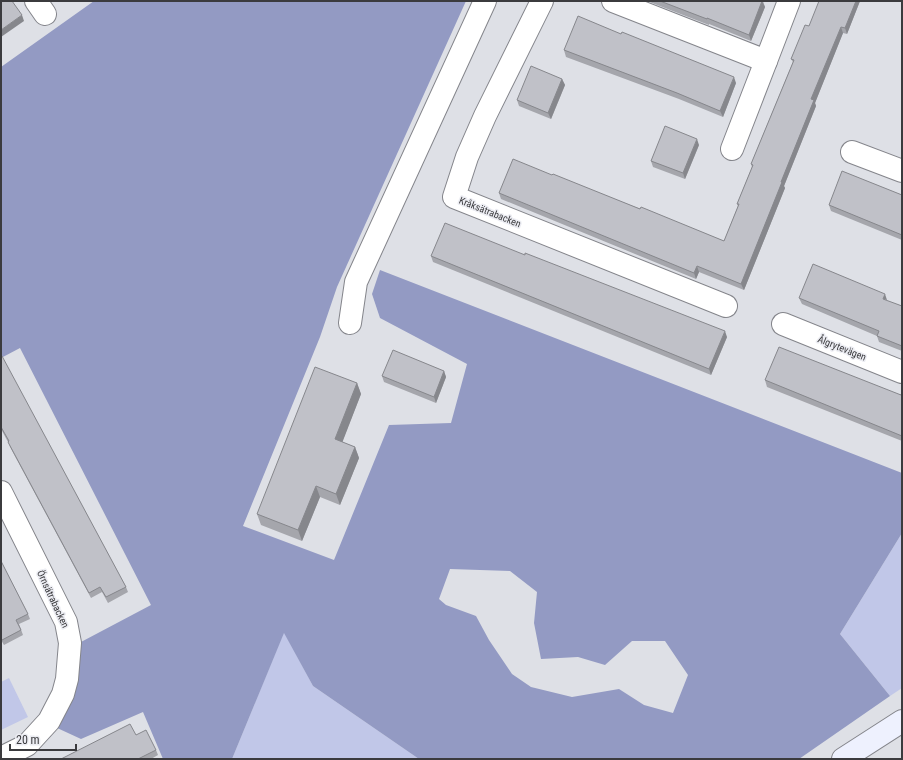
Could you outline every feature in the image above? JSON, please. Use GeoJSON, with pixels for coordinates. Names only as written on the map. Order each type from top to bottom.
{"type":"FeatureCollection","features":[{"type":"Feature","properties":{"kind":"street"},"geometry":{"type":"LineString","coordinates":[[350,323],[356,282],[485,1]]}},
{"type":"Feature","properties":{"kind":"street","name":"Kråksätrabacken"},"geometry":{"type":"LineString","coordinates":[[542,1],[482,123],[467,157],[454,197],[726,306]]}},
{"type":"Feature","properties":{"kind":"street"},"geometry":{"type":"LineString","coordinates":[[613,1],[766,61]]}},
{"type":"Feature","properties":{"kind":"street"},"geometry":{"type":"LineString","coordinates":[[732,149],[789,1]]}},
{"type":"Feature","properties":{"kind":"street"},"geometry":{"type":"LineString","coordinates":[[852,152],[902,171]]}},
{"type":"Feature","properties":{"kind":"street","name":"Ålgrytevägen"},"geometry":{"type":"LineString","coordinates":[[783,324],[902,372]]}},
{"type":"Feature","properties":{"kind":"street","name":"Örnsätrabacken"},"geometry":{"type":"LineString","coordinates":[[1,492],[66,622],[70,643],[67,679],[63,694],[49,721],[26,745],[1,758]]}},
{"type":"Feature","properties":{"kind":"street"},"geometry":{"type":"LineString","coordinates":[[843,759],[902,721]]}},
{"type":"Feature","properties":{"kind":"shaded area"},"geometry":{"type":"Polygon","coordinates":[[[94,1],[466,1],[337,287],[320,337],[243,526],[334,560],[389,425],[451,423],[467,364],[380,318],[372,294],[380,270],[902,473],[902,533],[840,634],[890,696],[799,759],[419,759],[313,686],[284,633],[232,759],[163,759],[143,712],[81,739],[55,727],[72,696],[81,642],[151,605],[20,348],[1,358],[1,67],[94,1]],[[450,569],[439,599],[446,605],[476,616],[489,640],[512,674],[531,687],[572,697],[619,689],[644,705],[673,713],[688,675],[665,641],[632,641],[605,665],[578,657],[541,659],[534,623],[537,592],[510,571],[450,569]]]}},
{"type":"Feature","properties":{"kind":"shaded area"},"geometry":{"type":"Polygon","coordinates":[[[902,533],[902,688],[890,696],[840,634],[902,533]]]}},
{"type":"Feature","properties":{"kind":"shaded area"},"geometry":{"type":"Polygon","coordinates":[[[284,632],[313,686],[419,759],[232,759],[284,632]]]}},
{"type":"Feature","properties":{"kind":"shaded area"},"geometry":{"type":"Polygon","coordinates":[[[9,678],[28,717],[1,730],[1,682],[9,678]]]}},
{"type":"Feature","properties":{"kind":"building"},"geometry":{"type":"Polygon","coordinates":[[[1,1],[12,1],[22,15],[1,30],[1,1]]]}},
{"type":"Feature","properties":{"kind":"building"},"geometry":{"type":"Polygon","coordinates":[[[660,1],[762,1],[749,35],[660,1]]]}},
{"type":"Feature","properties":{"kind":"building"},"geometry":{"type":"Polygon","coordinates":[[[819,1],[856,1],[845,28],[841,27],[811,99],[814,100],[741,284],[697,266],[694,273],[499,193],[513,159],[640,209],[641,207],[724,241],[753,165],[751,164],[794,60],[791,59],[805,25],[809,26],[819,1]]]}},
{"type":"Feature","properties":{"kind":"building"},"geometry":{"type":"Polygon","coordinates":[[[578,16],[734,77],[720,111],[564,50],[578,16]]]}},
{"type":"Feature","properties":{"kind":"building"},"geometry":{"type":"Polygon","coordinates":[[[531,66],[562,79],[548,113],[517,100],[531,66]]]}},
{"type":"Feature","properties":{"kind":"building"},"geometry":{"type":"Polygon","coordinates":[[[665,126],[697,139],[683,173],[651,161],[665,126]]]}},
{"type":"Feature","properties":{"kind":"building"},"geometry":{"type":"Polygon","coordinates":[[[842,171],[902,195],[902,235],[829,205],[842,171]]]}},
{"type":"Feature","properties":{"kind":"building"},"geometry":{"type":"Polygon","coordinates":[[[445,223],[725,331],[709,369],[431,256],[445,223]]]}},
{"type":"Feature","properties":{"kind":"building"},"geometry":{"type":"Polygon","coordinates":[[[813,264],[885,294],[883,299],[902,306],[902,346],[877,336],[879,331],[799,298],[813,264]]]}},
{"type":"Feature","properties":{"kind":"building"},"geometry":{"type":"Polygon","coordinates":[[[779,347],[901,395],[902,394],[902,436],[765,380],[779,347]]]}},
{"type":"Feature","properties":{"kind":"building"},"geometry":{"type":"Polygon","coordinates":[[[393,350],[444,371],[434,397],[382,376],[393,350]]]}},
{"type":"Feature","properties":{"kind":"building"},"geometry":{"type":"Polygon","coordinates":[[[1,356],[126,587],[106,597],[100,587],[89,593],[1,427],[1,356]]]}},
{"type":"Feature","properties":{"kind":"building"},"geometry":{"type":"Polygon","coordinates":[[[315,367],[357,383],[335,439],[355,447],[336,494],[316,486],[298,530],[257,514],[315,367]]]}},
{"type":"Feature","properties":{"kind":"building"},"geometry":{"type":"Polygon","coordinates":[[[1,561],[28,614],[16,620],[21,630],[2,640],[1,639],[1,561]]]}},
{"type":"Feature","properties":{"kind":"building"},"geometry":{"type":"Polygon","coordinates":[[[130,724],[136,735],[146,730],[156,750],[138,759],[61,759],[130,724]]]}}]}
